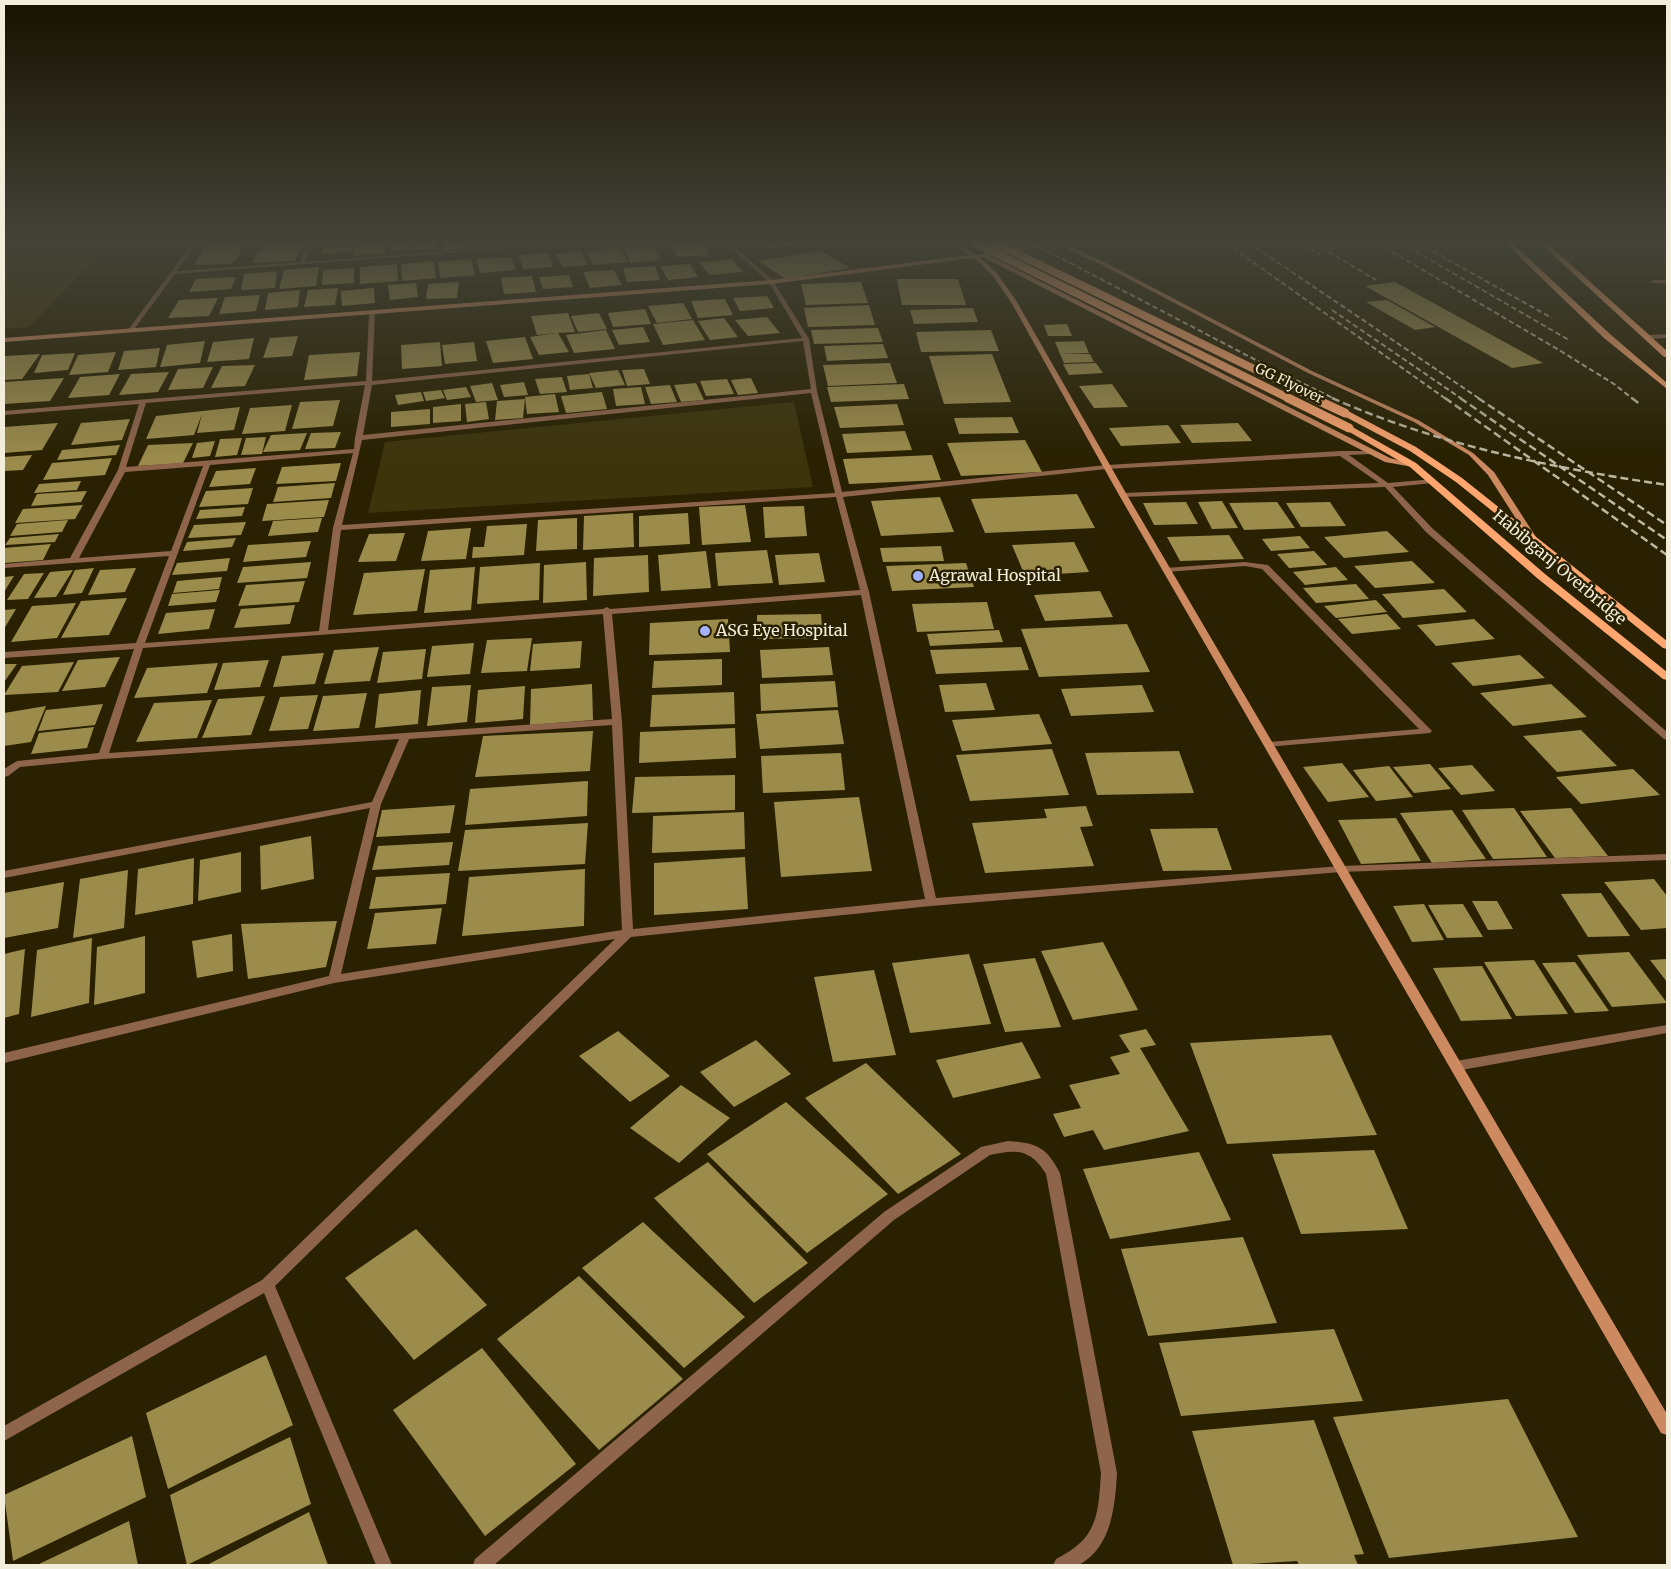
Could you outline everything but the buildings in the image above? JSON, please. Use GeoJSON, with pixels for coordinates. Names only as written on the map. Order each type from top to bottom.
{"type":"FeatureCollection","features":[{"type":"Feature","properties":{"kind":"main road","name":"GG Flyover"},"geometry":{"type":"LineString","coordinates":[[1123,316],[1349,428],[1413,465]]}},
{"type":"Feature","properties":{"kind":"main road","name":"GG Flyover"},"geometry":{"type":"LineString","coordinates":[[1146,316],[1345,413],[1413,449],[1477,493]]}},
{"type":"Feature","properties":{"kind":"main road"},"geometry":{"type":"LineString","coordinates":[[1586,316],[1667,387]]}},
{"type":"Feature","properties":{"kind":"main road"},"geometry":{"type":"LineString","coordinates":[[1625,316],[1667,355]]}},
{"type":"Feature","properties":{"kind":"main road","name":"Habibganj Overbridge"},"geometry":{"type":"LineString","coordinates":[[1413,465],[1542,576],[1667,677]]}},
{"type":"Feature","properties":{"kind":"main road","name":"Habibganj Overbridge"},"geometry":{"type":"LineString","coordinates":[[1477,493],[1667,646]]}},
{"type":"Feature","properties":{"kind":"street"},"geometry":{"type":"LineString","coordinates":[[130,331],[141,316]]}},
{"type":"Feature","properties":{"kind":"street"},"geometry":{"type":"LineString","coordinates":[[4,340],[318,316]]}},
{"type":"Feature","properties":{"kind":"street"},"geometry":{"type":"LineString","coordinates":[[323,633],[337,528],[357,450],[369,383],[372,316]]}},
{"type":"Feature","properties":{"kind":"street"},"geometry":{"type":"LineString","coordinates":[[792,316],[806,339],[814,391],[865,592],[931,902]]}},
{"type":"Feature","properties":{"kind":"street"},"geometry":{"type":"LineString","coordinates":[[1022,316],[1166,570],[1667,1428]]}},
{"type":"Feature","properties":{"kind":"street"},"geometry":{"type":"LineString","coordinates":[[1102,316],[1371,452],[1388,460],[1413,465]]}},
{"type":"Feature","properties":{"kind":"street"},"geometry":{"type":"LineString","coordinates":[[1203,316],[1310,372],[1416,421],[1471,454],[1491,474],[1532,537]]}},
{"type":"Feature","properties":{"kind":"street"},"geometry":{"type":"LineString","coordinates":[[1648,337],[1667,336]]}},
{"type":"Feature","properties":{"kind":"street"},"geometry":{"type":"LineString","coordinates":[[4,414],[369,383],[806,339]]}},
{"type":"Feature","properties":{"kind":"street"},"geometry":{"type":"LineString","coordinates":[[358,438],[814,391]]}},
{"type":"Feature","properties":{"kind":"street"},"geometry":{"type":"LineString","coordinates":[[73,561],[122,470],[143,403]]}},
{"type":"Feature","properties":{"kind":"street"},"geometry":{"type":"LineString","coordinates":[[122,470],[357,450]]}},
{"type":"Feature","properties":{"kind":"street"},"geometry":{"type":"LineString","coordinates":[[337,528],[839,495],[1107,467],[1371,452]]}},
{"type":"Feature","properties":{"kind":"street"},"geometry":{"type":"LineString","coordinates":[[1341,454],[1387,485],[1428,530],[1667,737]]}},
{"type":"Feature","properties":{"kind":"street"},"geometry":{"type":"LineString","coordinates":[[103,756],[139,646],[208,462]]}},
{"type":"Feature","properties":{"kind":"street"},"geometry":{"type":"LineString","coordinates":[[1123,495],[1387,485],[1432,481]]}},
{"type":"Feature","properties":{"kind":"street"},"geometry":{"type":"LineString","coordinates":[[4,566],[173,554]]}},
{"type":"Feature","properties":{"kind":"street"},"geometry":{"type":"LineString","coordinates":[[1166,570],[1245,564],[1265,567],[1427,731],[1269,745]]}},
{"type":"Feature","properties":{"kind":"street"},"geometry":{"type":"LineString","coordinates":[[4,655],[865,592]]}},
{"type":"Feature","properties":{"kind":"street"},"geometry":{"type":"LineString","coordinates":[[4,1434],[267,1284],[628,933],[617,722],[607,610]]}},
{"type":"Feature","properties":{"kind":"street"},"geometry":{"type":"LineString","coordinates":[[4,774],[17,764],[103,756],[617,722]]}},
{"type":"Feature","properties":{"kind":"street"},"geometry":{"type":"LineString","coordinates":[[334,980],[376,804],[405,736]]}},
{"type":"Feature","properties":{"kind":"street"},"geometry":{"type":"LineString","coordinates":[[4,874],[376,804]]}},
{"type":"Feature","properties":{"kind":"street"},"geometry":{"type":"LineString","coordinates":[[4,1058],[334,980],[628,933],[931,902],[1341,869],[1667,857]]}},
{"type":"Feature","properties":{"kind":"street"},"geometry":{"type":"LineString","coordinates":[[1456,1066],[1667,1029]]}},
{"type":"Feature","properties":{"kind":"street"},"geometry":{"type":"LineString","coordinates":[[481,1565],[889,1216],[986,1152],[1008,1146],[1028,1148],[1044,1158],[1053,1173],[1109,1473],[1106,1515],[1094,1541],[1078,1559],[1062,1565]]}},
{"type":"Feature","properties":{"kind":"street"},"geometry":{"type":"LineString","coordinates":[[267,1284],[384,1565]]}},
{"type":"Feature","properties":{"kind":"shaded area"},"geometry":{"type":"Polygon","coordinates":[[[4,316],[40,316],[29,327],[4,329],[4,316]]]}},
{"type":"Feature","properties":{"kind":"shaded area"},"geometry":{"type":"Polygon","coordinates":[[[794,402],[813,487],[368,513],[385,442],[794,402]]]}},
{"type":"Feature","properties":{"kind":"railway"},"geometry":{"type":"LineString","coordinates":[[1172,316],[1335,399]]}},
{"type":"Feature","properties":{"kind":"railway"},"geometry":{"type":"LineString","coordinates":[[1329,316],[1446,399]]}},
{"type":"Feature","properties":{"kind":"railway"},"geometry":{"type":"LineString","coordinates":[[1341,316],[1462,399]]}},
{"type":"Feature","properties":{"kind":"railway"},"geometry":{"type":"LineString","coordinates":[[1357,316],[1480,399]]}},
{"type":"Feature","properties":{"kind":"railway"},"geometry":{"type":"LineString","coordinates":[[1502,316],[1614,384],[1633,399]]}},
{"type":"Feature","properties":{"kind":"railway"},"geometry":{"type":"LineString","coordinates":[[1528,316],[1569,340]]}},
{"type":"Feature","properties":{"kind":"railway"},"geometry":{"type":"LineString","coordinates":[[1332,398],[1372,415],[1413,429],[1496,453],[1534,461]]}},
{"type":"Feature","properties":{"kind":"railway"},"geometry":{"type":"LineString","coordinates":[[1445,398],[1534,461]]}},
{"type":"Feature","properties":{"kind":"railway"},"geometry":{"type":"LineString","coordinates":[[1460,398],[1560,466]]}},
{"type":"Feature","properties":{"kind":"railway"},"geometry":{"type":"LineString","coordinates":[[1478,398],[1588,472]]}},
{"type":"Feature","properties":{"kind":"railway"},"geometry":{"type":"LineString","coordinates":[[1632,398],[1641,405]]}},
{"type":"Feature","properties":{"kind":"railway"},"geometry":{"type":"LineString","coordinates":[[1534,461],[1560,466]]}},
{"type":"Feature","properties":{"kind":"railway"},"geometry":{"type":"LineString","coordinates":[[1534,461],[1667,555]]}},
{"type":"Feature","properties":{"kind":"railway"},"geometry":{"type":"LineString","coordinates":[[1560,466],[1588,472]]}},
{"type":"Feature","properties":{"kind":"railway"},"geometry":{"type":"LineString","coordinates":[[1560,466],[1667,540]]}},
{"type":"Feature","properties":{"kind":"railway"},"geometry":{"type":"LineString","coordinates":[[1588,472],[1667,485]]}},
{"type":"Feature","properties":{"kind":"railway"},"geometry":{"type":"LineString","coordinates":[[1588,472],[1667,525]]}},
{"type":"Feature","properties":{"kind":"place","name":"Agrawal Hospital"},"geometry":{"type":"Point","coordinates":[918,576]}},
{"type":"Feature","properties":{"kind":"place","name":"ASG Eye Hospital"},"geometry":{"type":"Point","coordinates":[705,631]}}]}
